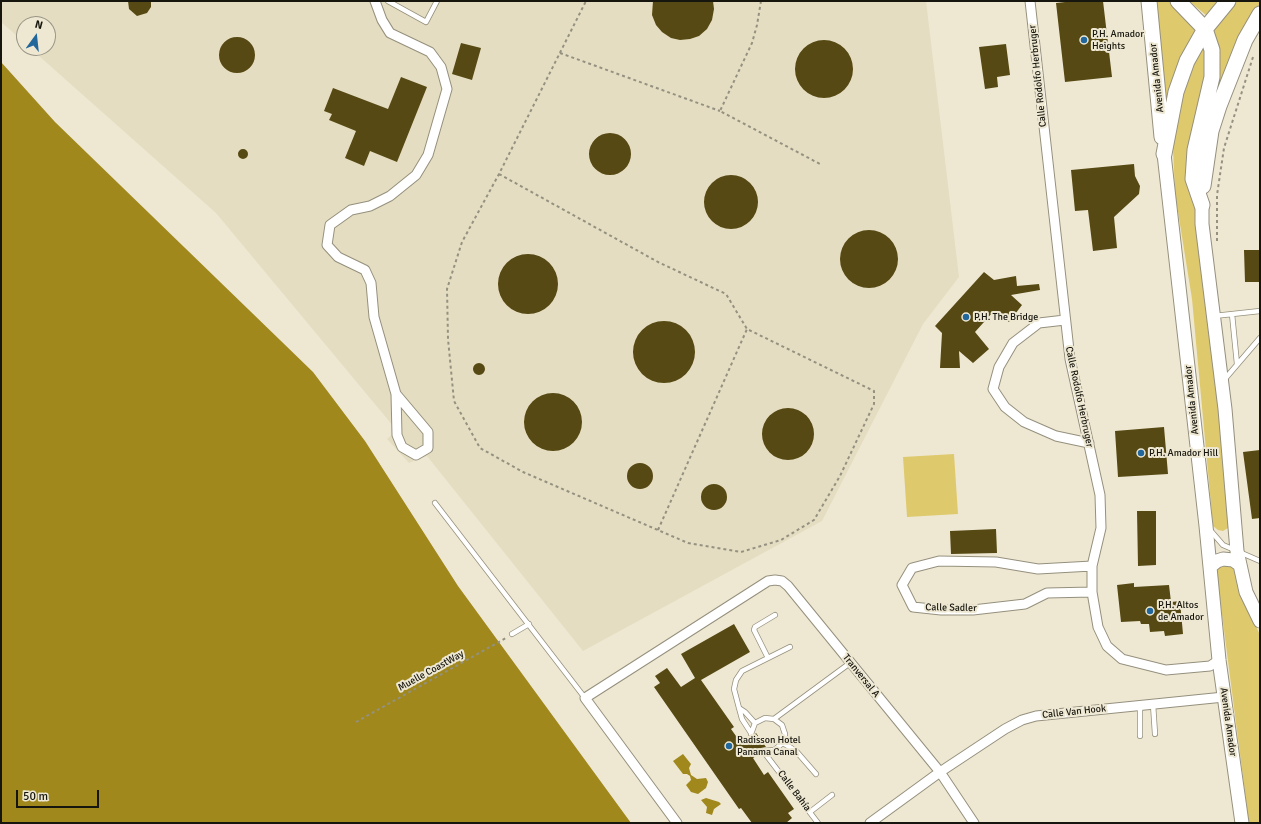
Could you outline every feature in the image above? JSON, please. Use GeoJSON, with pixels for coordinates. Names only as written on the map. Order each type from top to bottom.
{"type":"FeatureCollection","features":[{"type":"Feature","properties":{"kind":"main road","name":"Avenida Amador"},"geometry":{"type":"LineString","coordinates":[[1149,1],[1164,154],[1211,566],[1219,660],[1242,823]]}},
{"type":"Feature","properties":{"kind":"main road"},"geometry":{"type":"LineString","coordinates":[[1178,1],[1205,29],[1212,50],[1212,77],[1196,150],[1193,179],[1202,205]]}},
{"type":"Feature","properties":{"kind":"main road"},"geometry":{"type":"LineString","coordinates":[[1164,154],[1176,92],[1187,61],[1205,29],[1228,1]]}},
{"type":"Feature","properties":{"kind":"main road"},"geometry":{"type":"LineString","coordinates":[[1260,14],[1245,40],[1219,106],[1211,131],[1204,173],[1202,205],[1202,224],[1222,383],[1238,558],[1246,592],[1260,621]]}},
{"type":"Feature","properties":{"kind":"main road"},"geometry":{"type":"LineString","coordinates":[[1211,566],[1217,561],[1223,559],[1233,560],[1238,558]]}},
{"type":"Feature","properties":{"kind":"street"},"geometry":{"type":"LineString","coordinates":[[375,1],[382,20],[390,34],[430,52],[441,67],[447,89],[428,155],[416,175],[390,196],[370,206],[351,210],[330,225],[327,245],[338,257],[365,270],[371,283],[374,318],[396,394],[398,435],[402,447],[416,455],[428,448],[428,432],[396,394]]}},
{"type":"Feature","properties":{"kind":"street","name":"Calle Rodolfo Herbruger"},"geometry":{"type":"LineString","coordinates":[[1030,1],[1070,359],[1100,495],[1101,528],[1092,566],[1092,592],[1098,627],[1106,646],[1122,659],[1166,670],[1210,666],[1219,660]]}},
{"type":"Feature","properties":{"kind":"street"},"geometry":{"type":"LineString","coordinates":[[1065,320],[1039,323],[1013,343],[999,367],[993,389],[1005,407],[1024,422],[1056,436],[1089,444]]}},
{"type":"Feature","properties":{"kind":"street","name":"Calle Sadler"},"geometry":{"type":"LineString","coordinates":[[1092,566],[1038,569],[996,562],[939,561],[912,568],[902,585],[913,607],[941,610],[973,610],[1024,604],[1047,594],[1092,592]]}},
{"type":"Feature","properties":{"kind":"street","name":"Tranversal A"},"geometry":{"type":"LineString","coordinates":[[586,698],[768,581],[782,581],[940,772],[974,823]]}},
{"type":"Feature","properties":{"kind":"street","name":"Calle Van Hook"},"geometry":{"type":"LineString","coordinates":[[870,823],[940,772],[1004,729],[1022,720],[1036,716],[1224,697]]}},
{"type":"Feature","properties":{"kind":"street"},"geometry":{"type":"LineString","coordinates":[[586,698],[677,823]]}},
{"type":"Feature","properties":{"kind":"lane"},"geometry":{"type":"LineString","coordinates":[[388,1],[426,22],[437,1]]}},
{"type":"Feature","properties":{"kind":"lane"},"geometry":{"type":"LineString","coordinates":[[1214,316],[1260,311]]}},
{"type":"Feature","properties":{"kind":"lane"},"geometry":{"type":"LineString","coordinates":[[1232,314],[1237,364]]}},
{"type":"Feature","properties":{"kind":"lane"},"geometry":{"type":"LineString","coordinates":[[1222,383],[1260,338]]}},
{"type":"Feature","properties":{"kind":"lane"},"geometry":{"type":"LineString","coordinates":[[435,503],[586,698]]}},
{"type":"Feature","properties":{"kind":"lane"},"geometry":{"type":"LineString","coordinates":[[1206,526],[1217,540],[1238,558],[1260,561]]}},
{"type":"Feature","properties":{"kind":"lane"},"geometry":{"type":"LineString","coordinates":[[768,658],[754,630],[755,627],[774,615]]}},
{"type":"Feature","properties":{"kind":"lane"},"geometry":{"type":"LineString","coordinates":[[512,634],[529,624]]}},
{"type":"Feature","properties":{"kind":"lane"},"geometry":{"type":"LineString","coordinates":[[790,647],[738,675],[734,689],[742,719],[751,734],[755,723],[765,718],[774,718],[850,663]]}},
{"type":"Feature","properties":{"kind":"lane"},"geometry":{"type":"LineString","coordinates":[[1153,704],[1155,734]]}},
{"type":"Feature","properties":{"kind":"lane"},"geometry":{"type":"LineString","coordinates":[[1140,706],[1140,736]]}},
{"type":"Feature","properties":{"kind":"lane"},"geometry":{"type":"LineString","coordinates":[[739,708],[755,723]]}},
{"type":"Feature","properties":{"kind":"lane"},"geometry":{"type":"LineString","coordinates":[[774,718],[784,729],[785,739],[783,744],[796,751],[816,774]]}},
{"type":"Feature","properties":{"kind":"lane","name":"Calle Bahía"},"geometry":{"type":"LineString","coordinates":[[783,744],[774,750],[763,751],[818,823]]}},
{"type":"Feature","properties":{"kind":"lane"},"geometry":{"type":"LineString","coordinates":[[810,812],[832,795]]}},
{"type":"Feature","properties":{"kind":"path"},"geometry":{"type":"LineString","coordinates":[[499,174],[658,262],[726,294],[746,329],[874,390],[874,404],[840,476],[814,520],[781,540],[741,552],[688,543],[523,472],[480,448],[454,401],[448,339],[447,289],[462,242],[499,174],[586,1]]}},
{"type":"Feature","properties":{"kind":"path"},"geometry":{"type":"LineString","coordinates":[[720,112],[752,43],[761,1]]}},
{"type":"Feature","properties":{"kind":"path"},"geometry":{"type":"LineString","coordinates":[[560,53],[720,112],[820,164]]}},
{"type":"Feature","properties":{"kind":"path"},"geometry":{"type":"LineString","coordinates":[[658,530],[746,329]]}},
{"type":"Feature","properties":{"kind":"path","name":"Muelle CoastWay"},"geometry":{"type":"LineString","coordinates":[[356,722],[512,634]]}},
{"type":"Feature","properties":{"kind":"shaded area"},"geometry":{"type":"Polygon","coordinates":[[[1,1],[926,1],[959,277],[923,324],[822,521],[583,651],[427,456],[409,463],[387,439],[394,433],[394,427],[216,213],[39,56],[56,56],[56,16],[16,16],[16,35],[1,22],[1,1]]]}},
{"type":"Feature","properties":{"kind":"shaded area"},"geometry":{"type":"Polygon","coordinates":[[[1155,1],[1174,1],[1199,31],[1167,109],[1155,1]]]}},
{"type":"Feature","properties":{"kind":"shaded area"},"geometry":{"type":"Polygon","coordinates":[[[1189,1],[1220,1],[1207,16],[1189,1]]]}},
{"type":"Feature","properties":{"kind":"shaded area"},"geometry":{"type":"Polygon","coordinates":[[[1237,1],[1260,1],[1260,4],[1240,36],[1220,84],[1214,30],[1237,1]]]}},
{"type":"Feature","properties":{"kind":"shaded area"},"geometry":{"type":"Polygon","coordinates":[[[1202,44],[1208,51],[1209,68],[1197,133],[1216,373],[1230,524],[1228,528],[1223,531],[1218,530],[1213,526],[1192,299],[1175,193],[1173,148],[1178,113],[1188,73],[1202,44]]]}},
{"type":"Feature","properties":{"kind":"shaded area"},"geometry":{"type":"Polygon","coordinates":[[[1,62],[55,122],[313,372],[365,441],[458,586],[631,823],[1,823],[1,62]]]}},
{"type":"Feature","properties":{"kind":"shaded area"},"geometry":{"type":"Polygon","coordinates":[[[954,454],[958,514],[907,517],[903,457],[954,454]]]}},
{"type":"Feature","properties":{"kind":"shaded area"},"geometry":{"type":"Polygon","coordinates":[[[1224,566],[1233,567],[1237,572],[1245,602],[1260,635],[1260,823],[1249,823],[1248,816],[1216,568],[1224,566]]]}},
{"type":"Feature","properties":{"kind":"shaded area"},"geometry":{"type":"Polygon","coordinates":[[[683,754],[691,764],[689,768],[691,775],[697,779],[706,778],[708,782],[706,788],[698,794],[691,792],[686,785],[691,780],[690,776],[683,774],[673,761],[683,754]]]}},
{"type":"Feature","properties":{"kind":"shaded area"},"geometry":{"type":"Polygon","coordinates":[[[706,798],[721,804],[714,809],[712,815],[706,813],[707,807],[701,800],[706,798]]]}},
{"type":"Feature","properties":{"kind":"building"},"geometry":{"type":"Polygon","coordinates":[[[128,1],[151,1],[151,7],[147,13],[137,16],[129,9],[128,1]]]}},
{"type":"Feature","properties":{"kind":"building"},"geometry":{"type":"Polygon","coordinates":[[[653,1],[713,1],[714,9],[712,20],[707,29],[699,36],[680,40],[671,38],[662,32],[656,25],[652,15],[653,1]]]}},
{"type":"Feature","properties":{"kind":"building","name":"P.H. Amador Heights"},"geometry":{"type":"Polygon","coordinates":[[[1074,1],[1103,1],[1112,77],[1065,82],[1056,3],[1074,1]]]}},
{"type":"Feature","properties":{"kind":"building"},"geometry":{"type":"Polygon","coordinates":[[[241,37],[250,42],[254,48],[254,62],[250,68],[241,73],[233,73],[224,68],[220,62],[219,51],[224,42],[230,38],[241,37]]]}},
{"type":"Feature","properties":{"kind":"building"},"geometry":{"type":"Polygon","coordinates":[[[818,40],[830,40],[845,48],[853,63],[853,75],[845,90],[830,98],[818,98],[803,90],[795,75],[795,63],[803,48],[818,40]]]}},
{"type":"Feature","properties":{"kind":"building"},"geometry":{"type":"Polygon","coordinates":[[[461,43],[481,48],[472,80],[452,74],[461,43]]]}},
{"type":"Feature","properties":{"kind":"building"},"geometry":{"type":"Polygon","coordinates":[[[1006,44],[1010,75],[997,77],[998,87],[985,89],[979,47],[1006,44]]]}},
{"type":"Feature","properties":{"kind":"building"},"geometry":{"type":"Polygon","coordinates":[[[401,77],[427,87],[397,162],[370,151],[364,166],[345,158],[356,131],[329,120],[332,114],[324,111],[333,88],[388,109],[401,77]]]}},
{"type":"Feature","properties":{"kind":"building"},"geometry":{"type":"Polygon","coordinates":[[[610,133],[625,139],[631,154],[625,169],[610,175],[595,169],[589,154],[595,139],[610,133]]]}},
{"type":"Feature","properties":{"kind":"building"},"geometry":{"type":"Polygon","coordinates":[[[243,149],[248,154],[243,159],[238,154],[243,149]]]}},
{"type":"Feature","properties":{"kind":"building"},"geometry":{"type":"Polygon","coordinates":[[[1134,164],[1135,176],[1140,186],[1139,194],[1114,217],[1117,248],[1093,251],[1088,210],[1075,211],[1071,170],[1134,164]]]}},
{"type":"Feature","properties":{"kind":"building"},"geometry":{"type":"Polygon","coordinates":[[[726,175],[736,175],[746,179],[754,187],[758,197],[758,207],[754,217],[746,225],[736,229],[726,229],[716,225],[708,217],[704,207],[704,197],[708,187],[716,179],[726,175]]]}},
{"type":"Feature","properties":{"kind":"building"},"geometry":{"type":"Polygon","coordinates":[[[863,230],[875,230],[890,238],[898,253],[898,265],[890,280],[875,288],[863,288],[848,280],[840,265],[840,253],[848,238],[863,230]]]}},
{"type":"Feature","properties":{"kind":"building"},"geometry":{"type":"Polygon","coordinates":[[[1244,250],[1260,250],[1260,282],[1245,282],[1244,250]]]}},
{"type":"Feature","properties":{"kind":"building"},"geometry":{"type":"Polygon","coordinates":[[[522,254],[534,254],[545,259],[553,267],[558,278],[556,296],[545,309],[534,314],[522,314],[511,309],[503,301],[498,290],[498,278],[503,267],[511,259],[522,254]]]}},
{"type":"Feature","properties":{"kind":"building","name":"P.H. The Bridge"},"geometry":{"type":"Polygon","coordinates":[[[984,272],[994,280],[1016,276],[1017,286],[1039,284],[1040,290],[1011,295],[1022,305],[1009,322],[993,312],[975,332],[989,349],[973,363],[959,351],[960,368],[940,368],[942,333],[935,326],[984,272]]]}},
{"type":"Feature","properties":{"kind":"building"},"geometry":{"type":"Polygon","coordinates":[[[664,321],[676,324],[686,330],[692,340],[695,352],[692,364],[686,374],[676,380],[664,383],[652,380],[642,374],[636,364],[633,352],[636,340],[642,330],[652,324],[664,321]]]}},
{"type":"Feature","properties":{"kind":"building"},"geometry":{"type":"Polygon","coordinates":[[[481,363],[484,364],[484,374],[477,375],[474,374],[473,367],[474,364],[481,363]]]}},
{"type":"Feature","properties":{"kind":"building"},"geometry":{"type":"Polygon","coordinates":[[[553,393],[569,398],[577,406],[582,422],[577,438],[569,446],[553,451],[537,446],[529,438],[524,422],[529,406],[537,398],[553,393]]]}},
{"type":"Feature","properties":{"kind":"building"},"geometry":{"type":"Polygon","coordinates":[[[783,408],[793,408],[807,415],[814,429],[814,439],[807,453],[793,460],[783,460],[773,456],[766,449],[762,439],[762,429],[766,419],[773,412],[783,408]]]}},
{"type":"Feature","properties":{"kind":"building","name":"P.H. Amador Hill"},"geometry":{"type":"Polygon","coordinates":[[[1164,427],[1168,474],[1118,477],[1115,431],[1164,427]]]}},
{"type":"Feature","properties":{"kind":"building"},"geometry":{"type":"Polygon","coordinates":[[[1260,450],[1260,518],[1252,519],[1243,452],[1260,450]]]}},
{"type":"Feature","properties":{"kind":"building"},"geometry":{"type":"Polygon","coordinates":[[[640,463],[650,466],[653,476],[650,486],[640,489],[630,486],[627,476],[630,466],[640,463]]]}},
{"type":"Feature","properties":{"kind":"building"},"geometry":{"type":"Polygon","coordinates":[[[714,484],[724,487],[727,497],[724,507],[714,510],[704,507],[701,497],[704,487],[714,484]]]}},
{"type":"Feature","properties":{"kind":"building"},"geometry":{"type":"Polygon","coordinates":[[[1137,511],[1156,511],[1156,565],[1138,566],[1137,511]]]}},
{"type":"Feature","properties":{"kind":"building"},"geometry":{"type":"Polygon","coordinates":[[[996,529],[997,553],[951,554],[950,531],[996,529]]]}},
{"type":"Feature","properties":{"kind":"building","name":"P.H. Altos de Amador"},"geometry":{"type":"Polygon","coordinates":[[[1134,583],[1134,587],[1169,585],[1171,602],[1180,601],[1183,634],[1165,636],[1164,631],[1150,632],[1149,624],[1141,624],[1140,621],[1121,622],[1117,585],[1134,583]]]}},
{"type":"Feature","properties":{"kind":"building","name":"Radisson Hotel Panama Canal"},"geometry":{"type":"Polygon","coordinates":[[[734,624],[750,652],[701,680],[734,727],[731,729],[741,743],[749,737],[753,737],[756,733],[766,747],[761,748],[760,753],[753,758],[764,775],[768,772],[794,809],[788,813],[792,818],[786,823],[752,823],[741,808],[739,809],[654,687],[660,683],[655,676],[667,668],[681,687],[695,678],[681,654],[734,624]]]}},
{"type":"Feature","properties":{"kind":"place","name":"P.H. Amador Heights"},"geometry":{"type":"Point","coordinates":[1084,40]}},
{"type":"Feature","properties":{"kind":"place","name":"P.H. The Bridge"},"geometry":{"type":"Point","coordinates":[966,317]}},
{"type":"Feature","properties":{"kind":"place","name":"P.H. Amador Hill"},"geometry":{"type":"Point","coordinates":[1141,453]}},
{"type":"Feature","properties":{"kind":"place","name":"P.H. Altos de Amador"},"geometry":{"type":"Point","coordinates":[1150,611]}},
{"type":"Feature","properties":{"kind":"place","name":"Radisson Hotel Panama Canal"},"geometry":{"type":"Point","coordinates":[729,746]}}]}
